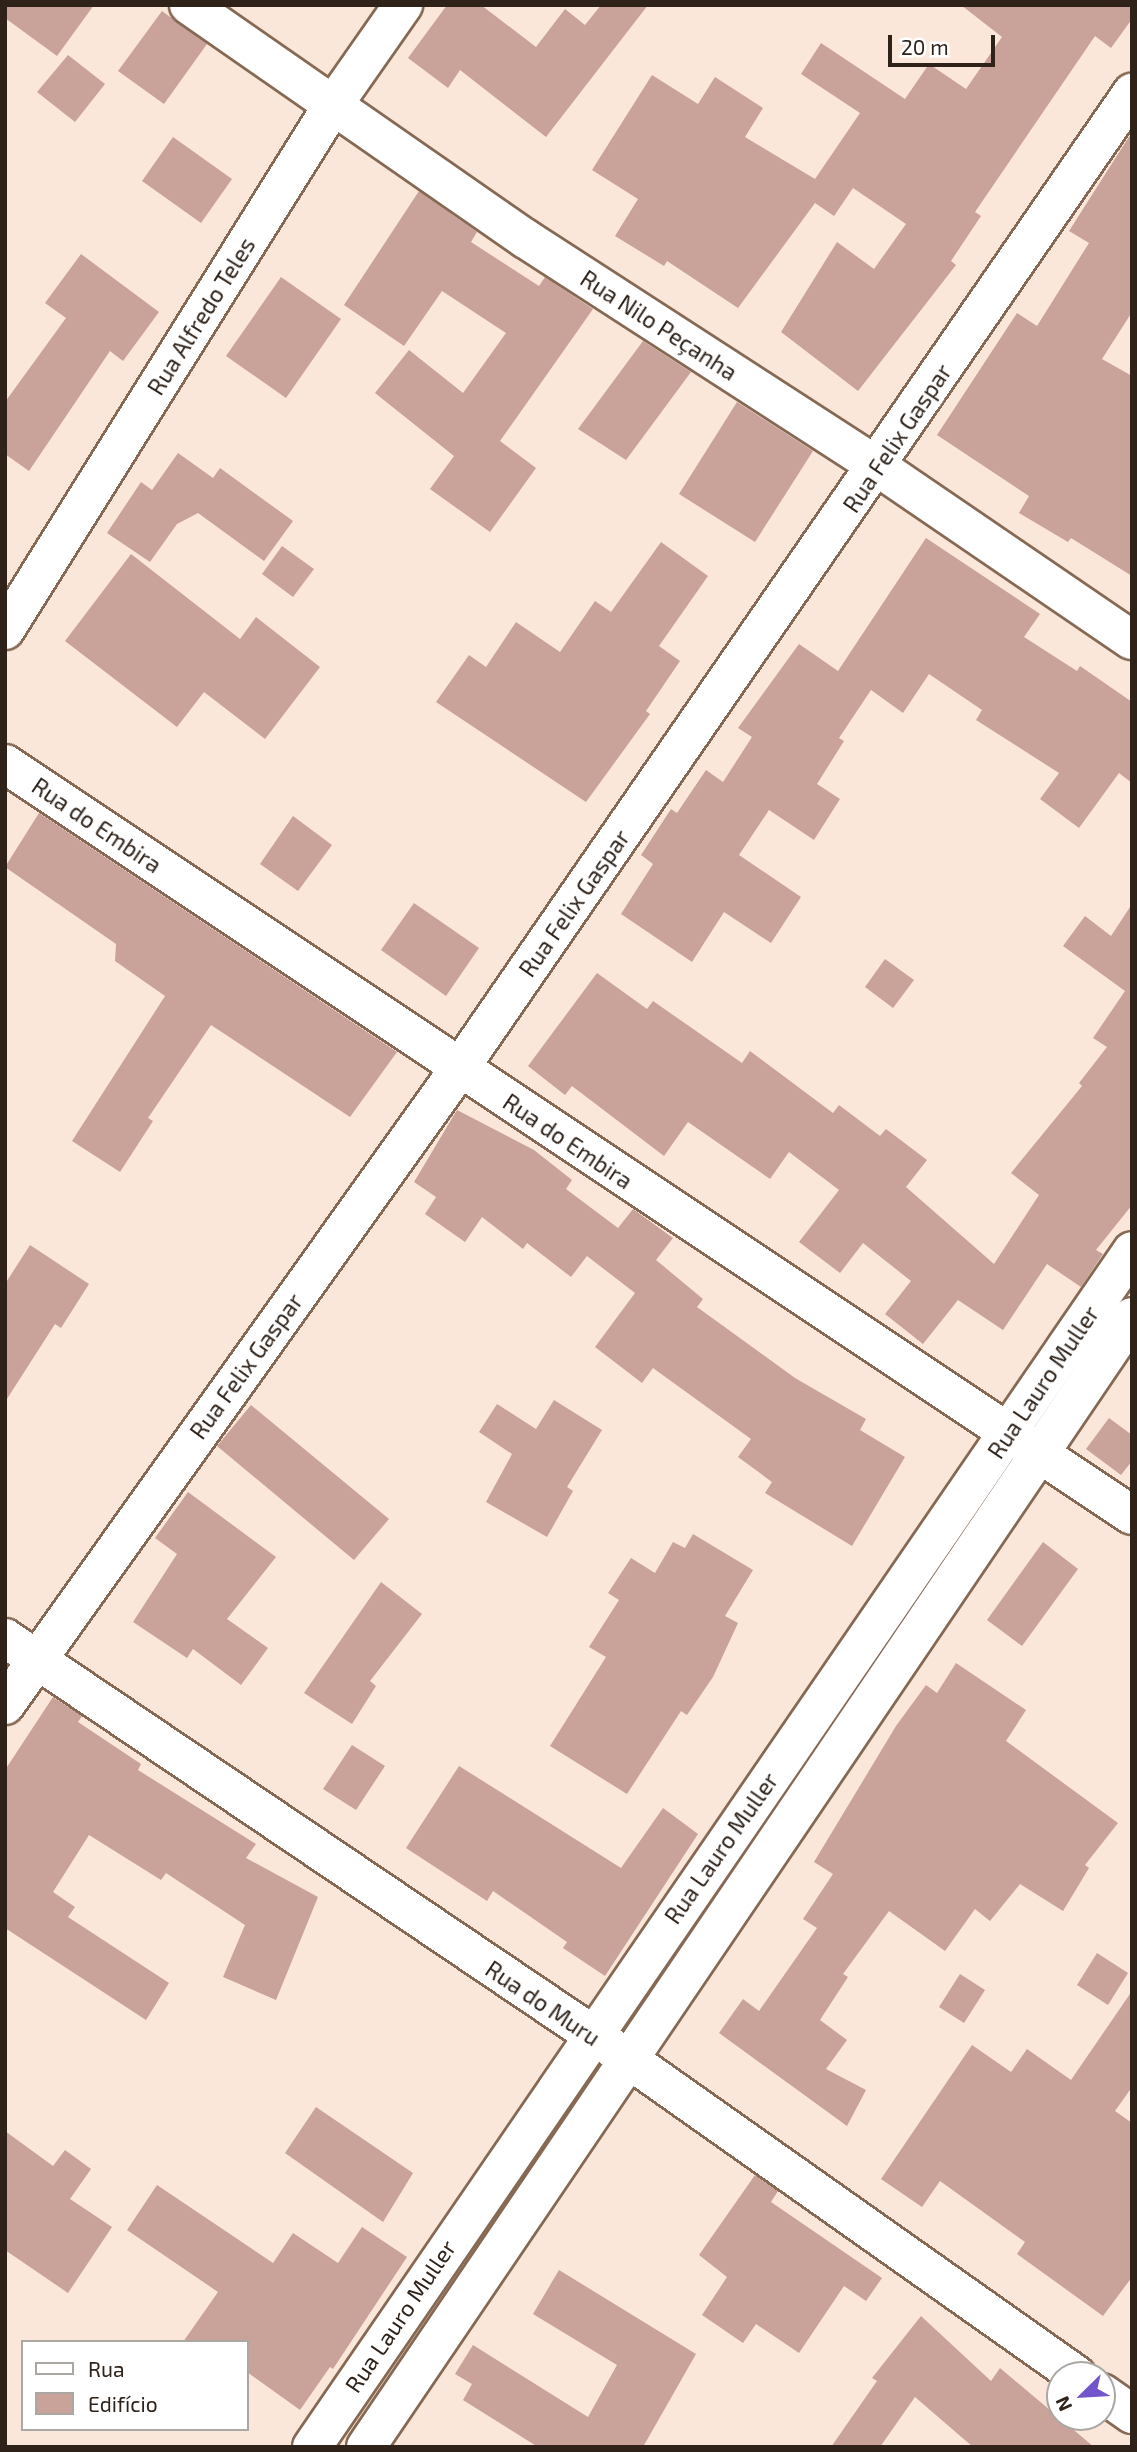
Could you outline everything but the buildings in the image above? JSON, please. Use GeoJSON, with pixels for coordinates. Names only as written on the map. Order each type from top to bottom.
{"type":"FeatureCollection","features":[{"type":"Feature","properties":{"kind":"street","name":"Rua Nilo Peçanha"},"geometry":{"type":"LineString","coordinates":[[189,5],[331,107],[878,467],[1132,640]]}},
{"type":"Feature","properties":{"kind":"street","name":"Rua Alfredo Teles"},"geometry":{"type":"LineString","coordinates":[[5,630],[331,107],[403,5]]}},
{"type":"Feature","properties":{"kind":"street","name":"Rua Felix Gaspar"},"geometry":{"type":"LineString","coordinates":[[5,1706],[21,1648],[459,1069],[878,467],[1132,93]]}},
{"type":"Feature","properties":{"kind":"street","name":"Rua do Embira"},"geometry":{"type":"LineString","coordinates":[[5,764],[1132,1515]]}},
{"type":"Feature","properties":{"kind":"street","name":"Rua Lauro Muller"},"geometry":{"type":"LineString","coordinates":[[366,2447],[627,2058],[929,1584],[1007,1434],[1132,1251]]}},
{"type":"Feature","properties":{"kind":"street","name":"Rua Lauro Muller"},"geometry":{"type":"LineString","coordinates":[[312,2447],[593,2037],[929,1584],[1039,1454],[1132,1317]]}},
{"type":"Feature","properties":{"kind":"street","name":"Rua do Muru"},"geometry":{"type":"LineString","coordinates":[[21,1648],[627,2058],[1056,2361]]}},
{"type":"Feature","properties":{"kind":"street"},"geometry":{"type":"LineString","coordinates":[[1116,2403],[1132,2414]]}}]}
